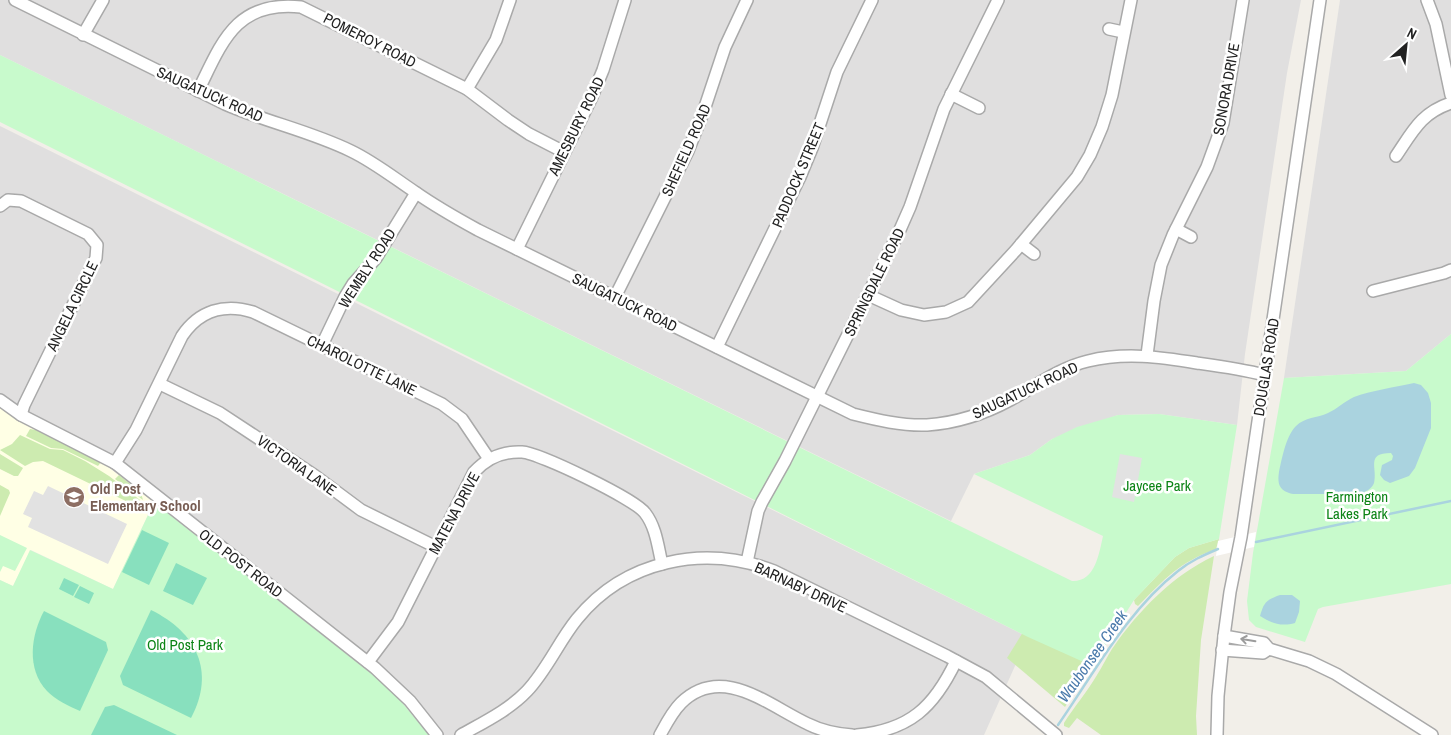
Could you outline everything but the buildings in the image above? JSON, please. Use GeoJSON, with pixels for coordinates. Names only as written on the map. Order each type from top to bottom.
{"type":"FeatureCollection","features":[{"type":"Feature","properties":{"kind":"street","name":"SAUGATUCK ROAD"},"geometry":{"type":"LineString","coordinates":[[15,0],[83,35],[250,115],[304,131],[353,152],[377,165],[448,214],[853,414],[890,422],[928,425],[957,420],[986,411],[1010,400],[1051,375],[1086,361],[1106,357],[1147,356],[1264,374]]}},
{"type":"Feature","properties":{"kind":"street"},"geometry":{"type":"LineString","coordinates":[[83,35],[103,0]]}},
{"type":"Feature","properties":{"kind":"street"},"geometry":{"type":"LineString","coordinates":[[467,89],[496,40],[510,0]]}},
{"type":"Feature","properties":{"kind":"street","name":"AMESBURY ROAD"},"geometry":{"type":"LineString","coordinates":[[518,249],[591,99],[600,78],[625,0]]}},
{"type":"Feature","properties":{"kind":"street","name":"SHEFIELD ROAD"},"geometry":{"type":"LineString","coordinates":[[615,297],[688,151],[725,47],[746,0]]}},
{"type":"Feature","properties":{"kind":"street","name":"PADDOCK STREET"},"geometry":{"type":"LineString","coordinates":[[717,347],[800,177],[812,148],[837,72],[872,0]]}},
{"type":"Feature","properties":{"kind":"street","name":"SPRINGDALE ROAD"},"geometry":{"type":"LineString","coordinates":[[747,562],[758,511],[762,502],[775,480],[868,295],[910,207],[935,129],[998,0]]}},
{"type":"Feature","properties":{"kind":"street"},"geometry":{"type":"LineString","coordinates":[[868,295],[901,310],[924,315],[946,312],[968,302],[1021,244],[1077,177],[1090,155],[1112,95],[1123,32],[1131,0]]}},
{"type":"Feature","properties":{"kind":"street","name":"SONORA DRIVE"},"geometry":{"type":"LineString","coordinates":[[1147,356],[1161,265],[1176,229],[1206,168],[1223,123],[1242,0]]}},
{"type":"Feature","properties":{"kind":"street","name":"DOUGLAS ROAD"},"geometry":{"type":"LineString","coordinates":[[1216,735],[1222,650],[1241,537],[1320,0]]}},
{"type":"Feature","properties":{"kind":"street"},"geometry":{"type":"LineString","coordinates":[[1427,0],[1436,24],[1451,95]]}},
{"type":"Feature","properties":{"kind":"street","name":"POMEROY ROAD"},"geometry":{"type":"LineString","coordinates":[[198,91],[221,44],[236,24],[254,11],[276,5],[301,7],[467,89],[522,130],[564,152]]}},
{"type":"Feature","properties":{"kind":"street"},"geometry":{"type":"LineString","coordinates":[[1109,29],[1123,32]]}},
{"type":"Feature","properties":{"kind":"street"},"geometry":{"type":"LineString","coordinates":[[951,94],[979,108]]}},
{"type":"Feature","properties":{"kind":"street"},"geometry":{"type":"LineString","coordinates":[[1396,156],[1423,118],[1433,110],[1451,103]]}},
{"type":"Feature","properties":{"kind":"street","name":"WEMBLY ROAD"},"geometry":{"type":"LineString","coordinates":[[322,345],[345,296],[376,258],[416,193]]}},
{"type":"Feature","properties":{"kind":"street","name":"ANGELA CIRCLE"},"geometry":{"type":"LineString","coordinates":[[0,206],[8,200],[21,201],[88,234],[97,245],[96,258],[24,405],[21,415]]}},
{"type":"Feature","properties":{"kind":"street"},"geometry":{"type":"LineString","coordinates":[[1176,229],[1191,237]]}},
{"type":"Feature","properties":{"kind":"street"},"geometry":{"type":"LineString","coordinates":[[1021,244],[1034,254]]}},
{"type":"Feature","properties":{"kind":"street"},"geometry":{"type":"LineString","coordinates":[[1373,291],[1451,270]]}},
{"type":"Feature","properties":{"kind":"street","name":"CHAROLOTTE LANE"},"geometry":{"type":"LineString","coordinates":[[115,463],[132,439],[182,336],[189,326],[204,314],[210,305],[246,310],[322,345],[452,410],[466,424],[489,459]]}},
{"type":"Feature","properties":{"kind":"street","name":"VICTORIA LANE"},"geometry":{"type":"LineString","coordinates":[[160,384],[220,413],[314,475],[361,510],[436,547]]}},
{"type":"Feature","properties":{"kind":"street","name":"OLD POST ROAD"},"geometry":{"type":"LineString","coordinates":[[0,400],[21,415],[115,463],[368,662],[410,701],[437,735]]}},
{"type":"Feature","properties":{"kind":"street","name":"MATENA DRIVE"},"geometry":{"type":"LineString","coordinates":[[368,662],[398,622],[468,480],[477,468],[489,459],[508,453],[529,453],[547,459],[631,500],[645,511],[654,528],[662,564]]}},
{"type":"Feature","properties":{"kind":"street","name":"BARNABY DRIVE"},"geometry":{"type":"LineString","coordinates":[[461,735],[504,710],[527,691],[570,627],[600,595],[634,573],[662,564],[691,558],[718,558],[747,562],[774,571],[986,677],[1052,732]]}},
{"type":"Feature","properties":{"kind":"street"},"geometry":{"type":"LineString","coordinates":[[1224,636],[1264,643],[1269,649],[1309,661],[1336,674],[1432,735]]}},
{"type":"Feature","properties":{"kind":"street"},"geometry":{"type":"LineString","coordinates":[[1222,650],[1263,653],[1269,649]]}},
{"type":"Feature","properties":{"kind":"street"},"geometry":{"type":"LineString","coordinates":[[857,735],[891,729],[922,711],[944,685],[956,661]]}},
{"type":"Feature","properties":{"kind":"street"},"geometry":{"type":"LineString","coordinates":[[660,735],[682,702],[691,695],[712,687],[743,690],[806,730],[852,735]]}},
{"type":"Feature","properties":{"kind":"shaded area"},"geometry":{"type":"Polygon","coordinates":[[[0,0],[1301,0],[1287,73],[1245,354],[1237,425],[1159,414],[1118,415],[1052,439],[1030,455],[974,474],[951,521],[0,55],[0,0]]]}},
{"type":"Feature","properties":{"kind":"shaded area"},"geometry":{"type":"Polygon","coordinates":[[[1340,0],[1451,0],[1451,334],[1406,371],[1284,378],[1340,0]]]}},
{"type":"Feature","properties":{"kind":"shaded area"},"geometry":{"type":"Polygon","coordinates":[[[0,126],[1028,637],[984,735],[429,735],[394,693],[373,675],[126,480],[95,458],[36,430],[0,408],[0,126]]]}},
{"type":"Feature","properties":{"kind":"shaded area","name":"Old Post Elementary School"},"geometry":{"type":"Polygon","coordinates":[[[0,408],[36,430],[103,463],[161,508],[156,508],[148,515],[113,589],[31,550],[13,586],[0,580],[0,408]]]}},
{"type":"Feature","properties":{"kind":"shaded area"},"geometry":{"type":"Polygon","coordinates":[[[1120,454],[1142,458],[1134,502],[1112,497],[1120,454]]]}},
{"type":"Feature","properties":{"kind":"shaded area"},"geometry":{"type":"Polygon","coordinates":[[[48,486],[127,524],[108,564],[28,527],[32,518],[23,514],[34,491],[43,495],[48,486]]]}},
{"type":"Feature","properties":{"kind":"green space","name":"Jaycee Park"},"geometry":{"type":"Polygon","coordinates":[[[0,55],[1072,581],[1080,580],[1091,572],[1095,566],[1103,536],[974,474],[1030,455],[1052,439],[1077,427],[1118,415],[1159,414],[1237,425],[1219,539],[1189,548],[1175,557],[1134,600],[1096,660],[1088,664],[1028,637],[0,122],[0,55]]]}},
{"type":"Feature","properties":{"kind":"green space","name":"Farmington Lakes Park"},"geometry":{"type":"Polygon","coordinates":[[[1451,334],[1451,584],[1323,607],[1318,609],[1305,642],[1256,627],[1249,620],[1247,601],[1253,553],[1284,378],[1406,371],[1451,334]]]}},
{"type":"Feature","properties":{"kind":"green space"},"geometry":{"type":"Polygon","coordinates":[[[30,429],[36,430],[101,462],[98,466],[63,449],[51,448],[26,436],[30,429]]]}},
{"type":"Feature","properties":{"kind":"green space"},"geometry":{"type":"Polygon","coordinates":[[[20,435],[50,449],[63,450],[85,461],[109,476],[140,500],[132,504],[43,461],[33,462],[25,466],[0,450],[12,444],[20,435]]]}},
{"type":"Feature","properties":{"kind":"green space"},"geometry":{"type":"Polygon","coordinates":[[[0,454],[23,468],[18,476],[0,469],[0,454]]]}},
{"type":"Feature","properties":{"kind":"green space"},"geometry":{"type":"Polygon","coordinates":[[[119,475],[141,493],[143,500],[115,479],[119,475]]]}},
{"type":"Feature","properties":{"kind":"green space"},"geometry":{"type":"Polygon","coordinates":[[[0,485],[9,490],[10,493],[0,516],[0,485]]]}},
{"type":"Feature","properties":{"kind":"green space","name":"Old Post Park"},"geometry":{"type":"Polygon","coordinates":[[[156,508],[161,508],[373,675],[394,693],[429,735],[0,735],[0,580],[13,586],[30,550],[113,589],[148,515],[156,508]]]}},
{"type":"Feature","properties":{"kind":"green space"},"geometry":{"type":"Polygon","coordinates":[[[142,530],[169,543],[149,585],[122,572],[142,530]]]}},
{"type":"Feature","properties":{"kind":"green space"},"geometry":{"type":"Polygon","coordinates":[[[0,535],[27,548],[15,571],[3,566],[0,572],[0,535]]]}},
{"type":"Feature","properties":{"kind":"green space"},"geometry":{"type":"Polygon","coordinates":[[[1219,539],[1216,549],[1203,554],[1173,572],[1138,606],[1135,604],[1134,600],[1175,557],[1189,548],[1219,539]]]}},
{"type":"Feature","properties":{"kind":"green space"},"geometry":{"type":"Polygon","coordinates":[[[1214,556],[1201,640],[1196,716],[1197,735],[1101,735],[1077,718],[1069,728],[1064,726],[1064,723],[1112,649],[1133,621],[1157,595],[1184,573],[1214,556]]]}},
{"type":"Feature","properties":{"kind":"green space"},"geometry":{"type":"Polygon","coordinates":[[[176,563],[207,578],[193,605],[163,591],[176,563]]]}},
{"type":"Feature","properties":{"kind":"green space"},"geometry":{"type":"Polygon","coordinates":[[[64,578],[79,585],[73,596],[59,589],[64,578]]]}},
{"type":"Feature","properties":{"kind":"green space"},"geometry":{"type":"Polygon","coordinates":[[[80,586],[94,593],[89,604],[74,597],[80,586]]]}},
{"type":"Feature","properties":{"kind":"green space"},"geometry":{"type":"Polygon","coordinates":[[[151,610],[167,619],[180,630],[190,641],[197,655],[201,669],[202,684],[191,718],[123,685],[120,676],[151,610]]]}},
{"type":"Feature","properties":{"kind":"green space"},"geometry":{"type":"Polygon","coordinates":[[[44,611],[106,642],[108,650],[80,711],[62,702],[47,691],[36,673],[33,662],[34,641],[44,611]]]}},
{"type":"Feature","properties":{"kind":"green space"},"geometry":{"type":"Polygon","coordinates":[[[1023,632],[1108,639],[1065,707],[1007,658],[1023,632]]]}},
{"type":"Feature","properties":{"kind":"green space"},"geometry":{"type":"Polygon","coordinates":[[[114,705],[177,735],[91,735],[105,707],[114,705]]]}},
{"type":"Feature","properties":{"kind":"water"},"geometry":{"type":"Polygon","coordinates":[[[1414,383],[1421,385],[1428,393],[1431,403],[1431,428],[1415,468],[1409,476],[1390,483],[1380,475],[1382,465],[1392,460],[1393,456],[1391,453],[1383,454],[1375,459],[1374,483],[1361,494],[1293,494],[1280,487],[1279,472],[1285,448],[1296,426],[1307,419],[1328,413],[1354,397],[1414,383]]]}},
{"type":"Feature","properties":{"kind":"water"},"geometry":{"type":"Polygon","coordinates":[[[1280,595],[1292,595],[1300,601],[1295,623],[1276,624],[1260,616],[1266,602],[1280,595]]]}},
{"type":"Feature","properties":{"kind":"pier"},"geometry":{"type":"Polygon","coordinates":[[[1256,532],[1254,547],[1216,556],[1218,541],[1256,532]]]}},
{"type":"Feature","properties":{"kind":"waterway","name":"Waubonsee Creek"},"geometry":{"type":"LineString","coordinates":[[1256,542],[1451,501]]}},
{"type":"Feature","properties":{"kind":"waterway","name":"Waubonsee Creek"},"geometry":{"type":"LineString","coordinates":[[1058,725],[1127,623],[1143,604],[1183,567],[1197,558],[1218,549]]}},
{"type":"Feature","properties":{"kind":"place","name":"Old Post Elementary School"},"geometry":{"type":"Point","coordinates":[74,497]}}]}
